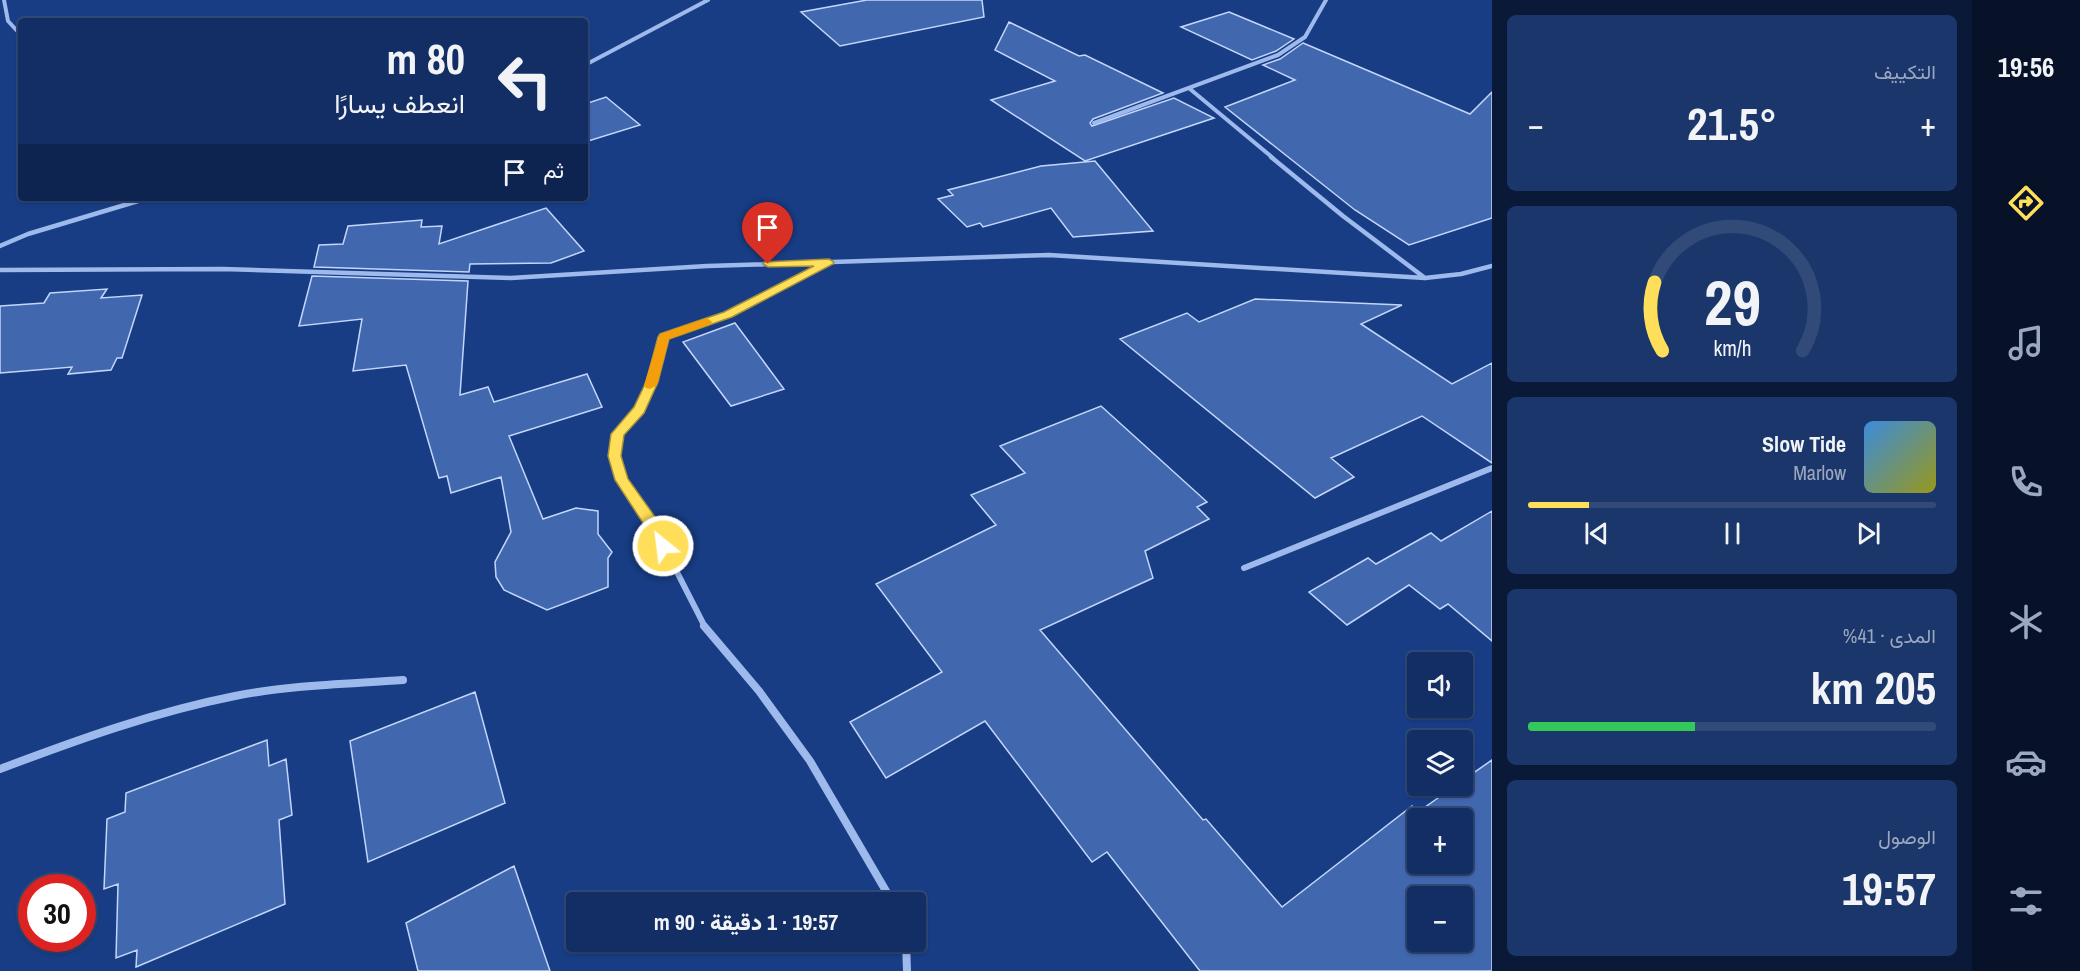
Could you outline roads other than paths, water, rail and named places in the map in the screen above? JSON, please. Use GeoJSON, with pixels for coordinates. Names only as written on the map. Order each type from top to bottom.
{"type":"FeatureCollection","features":[{"type":"Feature","properties":{"kind":"street"},"geometry":{"type":"LineString","coordinates":[[4,0],[8,21],[18,32]]}},
{"type":"Feature","properties":{"kind":"street"},"geometry":{"type":"LineString","coordinates":[[588,63],[708,0]]}},
{"type":"Feature","properties":{"kind":"street"},"geometry":{"type":"LineString","coordinates":[[1094,123],[1278,55],[1305,37],[1326,0]]}},
{"type":"Feature","properties":{"kind":"street"},"geometry":{"type":"LineString","coordinates":[[1190,89],[1343,216],[1425,278]]}},
{"type":"Feature","properties":{"kind":"street"},"geometry":{"type":"LineString","coordinates":[[0,246],[28,234],[138,201]]}},
{"type":"Feature","properties":{"kind":"street"},"geometry":{"type":"LineString","coordinates":[[0,270],[223,269],[511,278],[707,266],[1049,255],[1425,278],[1461,274],[1492,266]]}},
{"type":"Feature","properties":{"kind":"street"},"geometry":{"type":"LineString","coordinates":[[829,262],[728,314],[664,337],[652,382],[639,409],[618,434],[615,456],[622,480],[653,525],[707,632],[759,691],[810,761],[887,892]]}},
{"type":"Feature","properties":{"kind":"street"},"geometry":{"type":"LineString","coordinates":[[1244,568],[1492,468]]}},
{"type":"Feature","properties":{"kind":"street"},"geometry":{"type":"LineString","coordinates":[[0,769],[83,737],[165,711],[271,690],[403,680]]}},
{"type":"Feature","properties":{"kind":"street"},"geometry":{"type":"LineString","coordinates":[[906,952],[907,971]]}}]}
